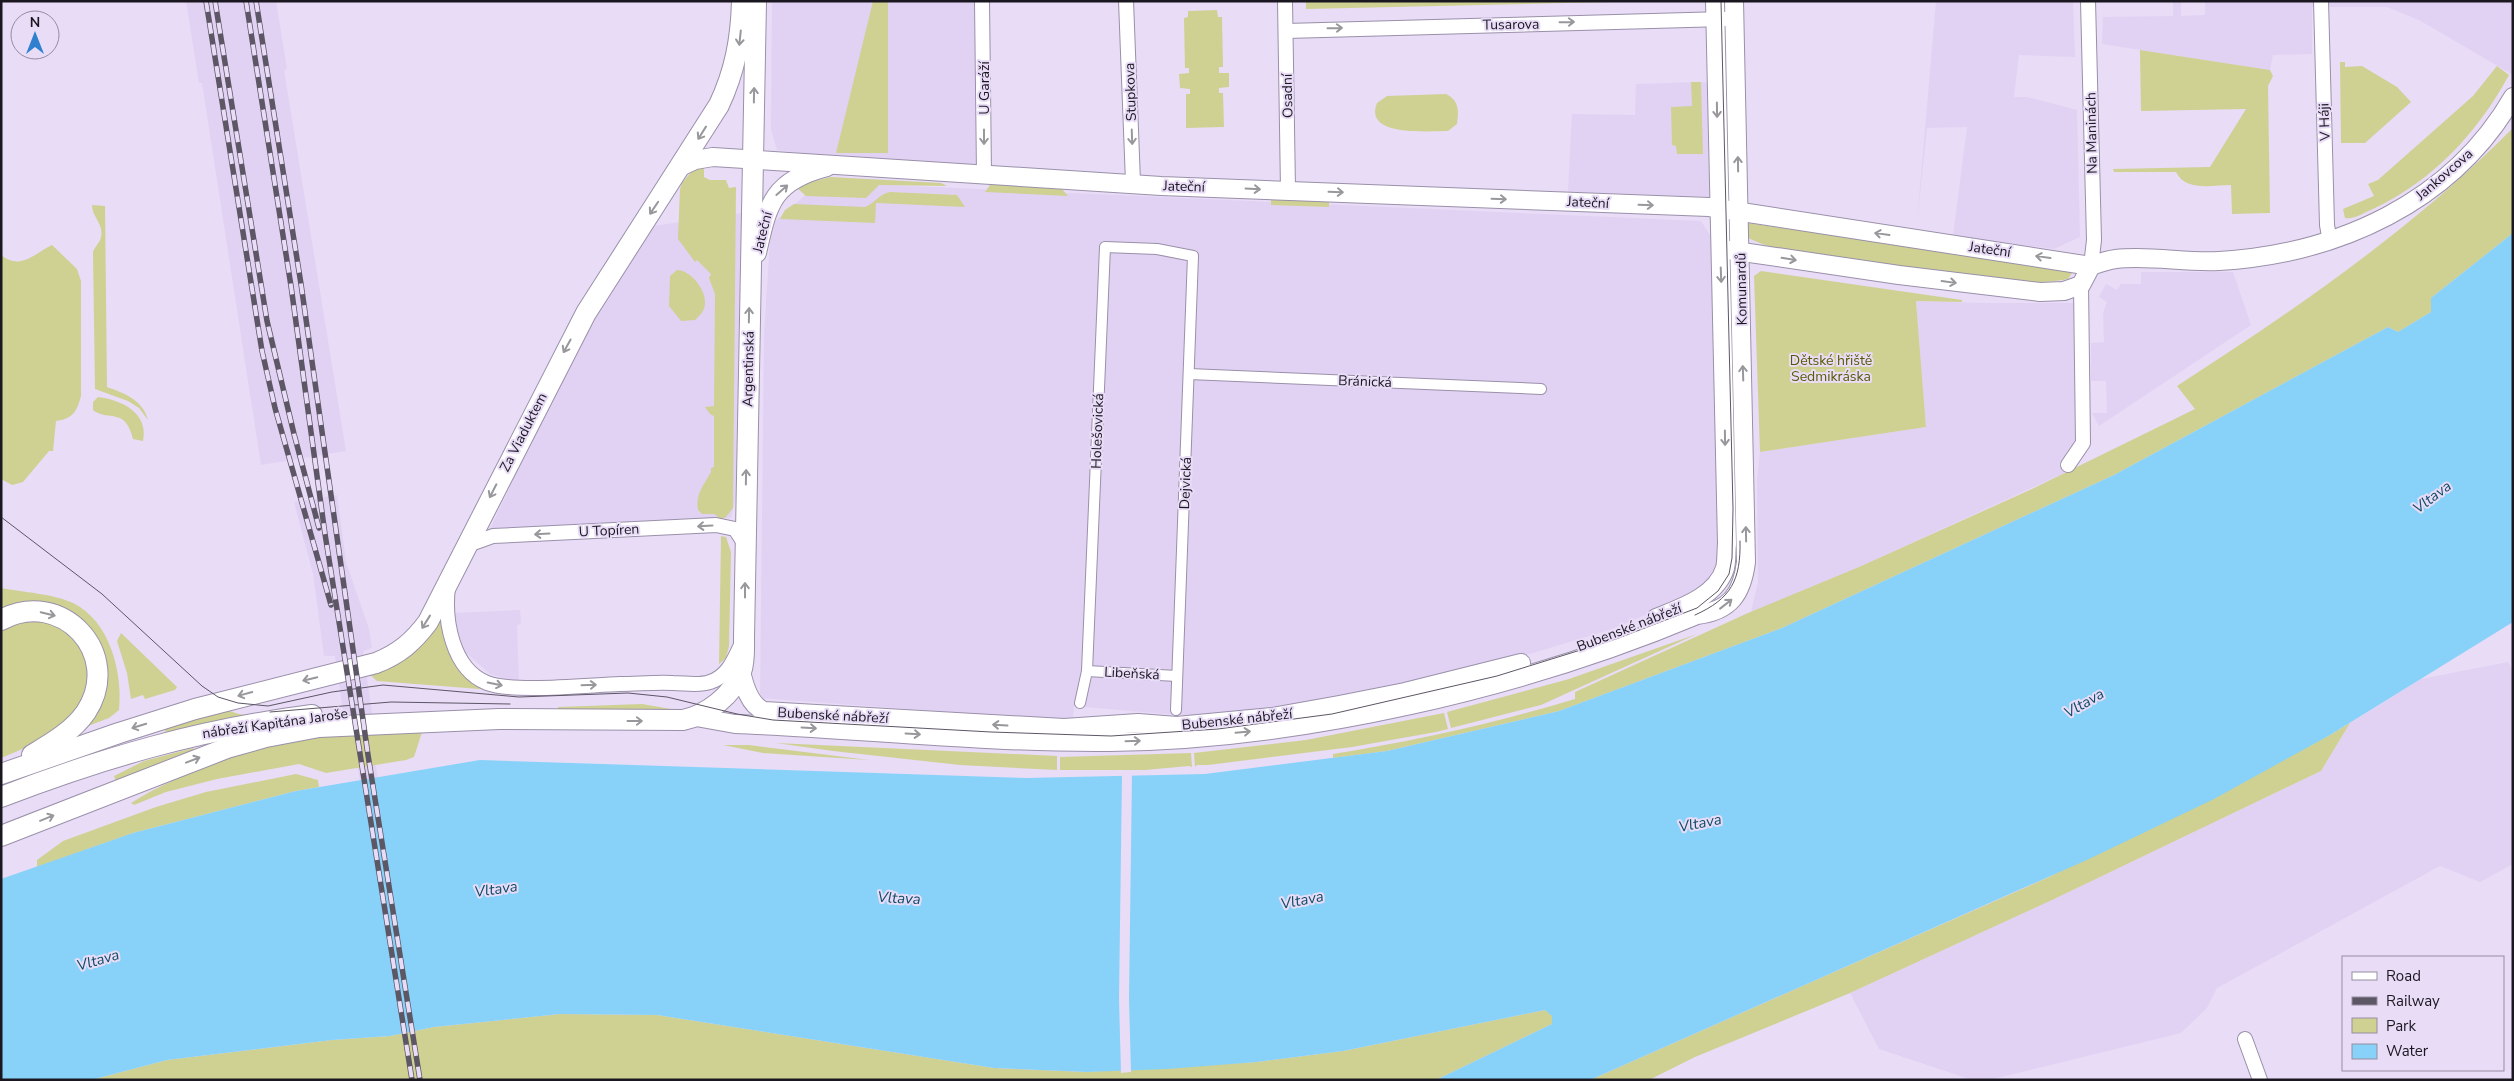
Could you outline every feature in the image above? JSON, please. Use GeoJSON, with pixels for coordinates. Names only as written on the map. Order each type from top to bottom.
{"type":"FeatureCollection","features":[{"type":"Feature","properties":{"kind":"main road"},"geometry":{"type":"LineString","coordinates":[[680,167],[727,88],[740,44],[742,1]]}},
{"type":"Feature","properties":{"kind":"main road","name":"Argentinská"},"geometry":{"type":"LineString","coordinates":[[696,717],[729,691],[741,671],[744,637],[756,1]]}},
{"type":"Feature","properties":{"kind":"main road","name":"Za Viaduktem"},"geometry":{"type":"LineString","coordinates":[[349,670],[388,658],[406,647],[428,622],[465,546],[586,313],[680,167]]}},
{"type":"Feature","properties":{"kind":"main road"},"geometry":{"type":"LineString","coordinates":[[1,620],[12,615],[30,611],[49,613],[67,620],[86,637],[94,654],[98,672],[94,694],[79,720],[63,736],[1,774]]}},
{"type":"Feature","properties":{"kind":"main road","name":"nábřeží Kapitána Jaroše"},"geometry":{"type":"LineString","coordinates":[[1,774],[119,732],[219,702],[349,670]]}},
{"type":"Feature","properties":{"kind":"main road","name":"nábřeží Kapitána Jaroše"},"geometry":{"type":"LineString","coordinates":[[1,797],[78,769],[168,741],[252,723],[368,711],[499,719]]}},
{"type":"Feature","properties":{"kind":"main road","name":"Bubenské nábřeží"},"geometry":{"type":"LineString","coordinates":[[499,719],[640,722],[683,720],[696,717]]}},
{"type":"Feature","properties":{"kind":"main road"},"geometry":{"type":"LineString","coordinates":[[1,836],[201,757],[266,737],[340,725],[499,719]]}},
{"type":"Feature","properties":{"kind":"street","name":"U Garáží"},"geometry":{"type":"LineString","coordinates":[[982,1],[984,175]]}},
{"type":"Feature","properties":{"kind":"street","name":"Stupkova"},"geometry":{"type":"LineString","coordinates":[[1126,1],[1132,182]]}},
{"type":"Feature","properties":{"kind":"street","name":"Osadní"},"geometry":{"type":"LineString","coordinates":[[1285,1],[1288,190]]}},
{"type":"Feature","properties":{"kind":"street","name":"Na Maninách"},"geometry":{"type":"LineString","coordinates":[[2088,1],[2094,240],[2091,266]]}},
{"type":"Feature","properties":{"kind":"street","name":"V Háji"},"geometry":{"type":"LineString","coordinates":[[2321,1],[2327,206],[2330,242]]}},
{"type":"Feature","properties":{"kind":"street","name":"Komunardů"},"geometry":{"type":"LineString","coordinates":[[1715,10],[1727,535],[1725,567]]}},
{"type":"Feature","properties":{"kind":"street","name":"Tusarova"},"geometry":{"type":"LineString","coordinates":[[1286,30],[1735,10]]}},
{"type":"Feature","properties":{"kind":"street","name":"Komunardů"},"geometry":{"type":"LineString","coordinates":[[1735,10],[1746,509],[1746,562],[1744,576]]}},
{"type":"Feature","properties":{"kind":"street","name":"Jankovcova"},"geometry":{"type":"LineString","coordinates":[[2330,242],[2387,216],[2422,196],[2460,164],[2491,130],[2513,97]]}},
{"type":"Feature","properties":{"kind":"street","name":"Jateční"},"geometry":{"type":"LineString","coordinates":[[680,167],[702,158],[753,159],[984,175],[1132,182],[1161,186],[1719,209],[2091,266],[2117,259],[2216,261],[2255,258],[2330,242]]}},
{"type":"Feature","properties":{"kind":"street","name":"Jateční"},"geometry":{"type":"LineString","coordinates":[[750,283],[765,217],[775,195],[788,184],[806,174],[840,165]]}},
{"type":"Feature","properties":{"kind":"street","name":"Holešovická"},"geometry":{"type":"LineString","coordinates":[[1080,703],[1087,671],[1105,247],[1157,249],[1193,256]]}},
{"type":"Feature","properties":{"kind":"street"},"geometry":{"type":"LineString","coordinates":[[1720,249],[1899,275],[2031,291],[2064,291],[2081,284]]}},
{"type":"Feature","properties":{"kind":"street","name":"Dejvická"},"geometry":{"type":"LineString","coordinates":[[1176,710],[1193,256]]}},
{"type":"Feature","properties":{"kind":"street"},"geometry":{"type":"LineString","coordinates":[[2068,465],[2083,443],[2081,284],[2091,266]]}},
{"type":"Feature","properties":{"kind":"street","name":"Bránická"},"geometry":{"type":"LineString","coordinates":[[1189,374],[1541,388]]}},
{"type":"Feature","properties":{"kind":"street","name":"U Topíren"},"geometry":{"type":"LineString","coordinates":[[465,546],[493,536],[716,525],[735,529],[745,544]]}},
{"type":"Feature","properties":{"kind":"street","name":"Bubenské nábřeží"},"geometry":{"type":"LineString","coordinates":[[741,671],[748,693],[756,707],[764,711],[1080,728],[1138,723],[1177,726],[1272,717],[1405,692],[1579,647],[1670,613],[1697,600],[1716,584],[1725,567]]}},
{"type":"Feature","properties":{"kind":"street","name":"Bubenské nábřeží"},"geometry":{"type":"LineString","coordinates":[[696,717],[735,724],[1010,739],[1111,742],[1257,731],[1333,719],[1499,682],[1618,644],[1697,615],[1710,613],[1728,605],[1744,576]]}},
{"type":"Feature","properties":{"kind":"street"},"geometry":{"type":"LineString","coordinates":[[449,579],[447,609],[454,645],[471,672],[477,678],[494,685],[540,687],[671,683],[702,684],[718,679],[724,674],[734,660],[744,637]]}},
{"type":"Feature","properties":{"kind":"street","name":"Libeňská"},"geometry":{"type":"LineString","coordinates":[[1087,671],[1177,676]]}},
{"type":"Feature","properties":{"kind":"street"},"geometry":{"type":"LineString","coordinates":[[2245,1039],[2260,1080]]}},
{"type":"Feature","properties":{"kind":"shaded area"},"geometry":{"type":"Polygon","coordinates":[[[186,1],[276,1],[287,69],[284,70],[346,451],[261,465],[202,83],[199,83],[186,1]]]}},
{"type":"Feature","properties":{"kind":"shaded area"},"geometry":{"type":"Polygon","coordinates":[[[772,1],[974,1],[976,166],[836,158],[777,150],[771,129],[772,1]]]}},
{"type":"Feature","properties":{"kind":"shaded area"},"geometry":{"type":"Polygon","coordinates":[[[1936,1],[2073,1],[2075,57],[2019,55],[2014,97],[2027,97],[2077,110],[2080,237],[2054,249],[1953,236],[1967,127],[1927,128],[1917,223],[1936,1]]]}},
{"type":"Feature","properties":{"kind":"shaded area"},"geometry":{"type":"Polygon","coordinates":[[[2173,1],[2181,1],[2181,16],[2205,15],[2205,1],[2513,1],[2513,75],[2419,20],[2387,7],[2312,7],[2312,54],[2273,55],[2270,70],[2102,44],[2103,17],[2173,16],[2173,1]]]}},
{"type":"Feature","properties":{"kind":"shaded area"},"geometry":{"type":"Polygon","coordinates":[[[1712,83],[1712,197],[1568,192],[1572,114],[1635,115],[1636,84],[1712,83]]]}},
{"type":"Feature","properties":{"kind":"shaded area"},"geometry":{"type":"Polygon","coordinates":[[[846,183],[1701,221],[1712,238],[1720,532],[1714,576],[1699,593],[1609,630],[1477,670],[1405,687],[1248,713],[1188,716],[1074,706],[1073,721],[760,698],[764,335],[771,225],[809,192],[846,183]]]}},
{"type":"Feature","properties":{"kind":"shaded area"},"geometry":{"type":"Polygon","coordinates":[[[742,213],[737,493],[731,518],[509,531],[490,529],[570,359],[653,226],[742,213]]]}},
{"type":"Feature","properties":{"kind":"shaded area"},"geometry":{"type":"Polygon","coordinates":[[[2141,272],[2233,272],[2251,325],[2099,426],[2092,413],[2107,413],[2106,381],[2091,381],[2091,343],[2104,342],[2103,313],[2107,302],[2099,297],[2106,284],[2117,290],[2121,284],[2141,284],[2141,272]]]}},
{"type":"Feature","properties":{"kind":"shaded area"},"geometry":{"type":"Polygon","coordinates":[[[1916,301],[2074,303],[2077,467],[1859,567],[1751,612],[1758,582],[1757,480],[1760,452],[1926,427],[1916,301]]]}},
{"type":"Feature","properties":{"kind":"shaded area"},"geometry":{"type":"Polygon","coordinates":[[[337,495],[346,562],[369,629],[372,648],[363,651],[378,753],[374,754],[420,1045],[407,1080],[356,757],[347,738],[335,656],[324,656],[313,574],[294,502],[337,495]]]}},
{"type":"Feature","properties":{"kind":"shaded area"},"geometry":{"type":"Polygon","coordinates":[[[520,610],[521,623],[517,626],[519,683],[490,674],[465,652],[456,634],[454,613],[520,610]]]}},
{"type":"Feature","properties":{"kind":"shaded area"},"geometry":{"type":"Polygon","coordinates":[[[2508,662],[2513,672],[2513,864],[2480,882],[2440,866],[2217,988],[2207,1008],[2181,1033],[1989,1080],[1972,1080],[1879,1049],[1850,993],[2052,900],[2321,771],[2350,723],[2421,679],[2508,662]]]}},
{"type":"Feature","properties":{"kind":"green space"},"geometry":{"type":"Polygon","coordinates":[[[873,1],[888,1],[888,153],[836,153],[873,1]]]}},
{"type":"Feature","properties":{"kind":"green space"},"geometry":{"type":"Polygon","coordinates":[[[1306,1],[1653,1],[1306,9],[1306,1]]]}},
{"type":"Feature","properties":{"kind":"green space"},"geometry":{"type":"Polygon","coordinates":[[[1217,10],[1218,17],[1222,17],[1223,67],[1219,67],[1219,73],[1229,73],[1229,87],[1219,88],[1219,93],[1223,93],[1224,127],[1186,128],[1186,94],[1190,94],[1190,89],[1180,88],[1179,74],[1189,73],[1189,68],[1185,68],[1184,18],[1188,17],[1188,11],[1217,10]]]}},
{"type":"Feature","properties":{"kind":"green space"},"geometry":{"type":"Polygon","coordinates":[[[2140,50],[2270,70],[2273,76],[2268,86],[2270,213],[2232,214],[2231,185],[2193,185],[2180,178],[2176,172],[2114,172],[2113,169],[2210,167],[2246,109],[2141,111],[2140,50]]]}},
{"type":"Feature","properties":{"kind":"green space"},"geometry":{"type":"Polygon","coordinates":[[[2340,62],[2345,62],[2345,67],[2362,66],[2397,87],[2411,102],[2365,143],[2341,143],[2340,62]]]}},
{"type":"Feature","properties":{"kind":"green space"},"geometry":{"type":"Polygon","coordinates":[[[2497,66],[2509,75],[2483,116],[2452,153],[2395,198],[2352,218],[2345,218],[2343,209],[2374,196],[2368,184],[2378,180],[2473,96],[2497,66]]]}},
{"type":"Feature","properties":{"kind":"green space"},"geometry":{"type":"Polygon","coordinates":[[[1691,82],[1701,82],[1703,154],[1677,154],[1676,146],[1672,145],[1671,107],[1692,106],[1691,82]]]}},
{"type":"Feature","properties":{"kind":"green space"},"geometry":{"type":"Polygon","coordinates":[[[1446,94],[1456,103],[1458,110],[1457,124],[1448,131],[1400,130],[1379,122],[1375,114],[1377,103],[1387,96],[1446,94]]]}},
{"type":"Feature","properties":{"kind":"green space"},"geometry":{"type":"Polygon","coordinates":[[[2513,128],[2513,233],[2431,298],[2431,312],[2398,332],[2388,327],[2114,475],[1782,628],[1559,711],[1387,751],[1333,758],[1333,754],[1455,731],[1575,699],[1575,692],[1748,613],[1859,567],[2032,489],[2195,409],[2177,386],[2265,328],[2394,234],[2475,165],[2513,128]]]}},
{"type":"Feature","properties":{"kind":"green space"},"geometry":{"type":"Polygon","coordinates":[[[704,167],[704,177],[710,180],[726,180],[729,188],[736,187],[733,508],[726,517],[721,519],[714,514],[702,514],[698,510],[697,504],[711,468],[714,467],[714,416],[705,407],[714,406],[715,294],[709,278],[711,274],[697,260],[695,262],[678,239],[680,189],[682,183],[692,171],[704,167]]]}},
{"type":"Feature","properties":{"kind":"green space"},"geometry":{"type":"Polygon","coordinates":[[[831,177],[941,183],[947,186],[879,185],[866,198],[806,196],[795,186],[831,177]]]}},
{"type":"Feature","properties":{"kind":"green space"},"geometry":{"type":"Polygon","coordinates":[[[990,185],[1061,188],[1068,196],[985,192],[990,185]]]}},
{"type":"Feature","properties":{"kind":"green space"},"geometry":{"type":"Polygon","coordinates":[[[890,192],[957,195],[965,207],[876,203],[875,223],[780,219],[785,210],[794,204],[865,207],[890,192]]]}},
{"type":"Feature","properties":{"kind":"green space"},"geometry":{"type":"Polygon","coordinates":[[[1271,197],[1329,199],[1329,207],[1271,205],[1271,197]]]}},
{"type":"Feature","properties":{"kind":"green space"},"geometry":{"type":"Polygon","coordinates":[[[92,205],[105,206],[107,387],[137,402],[146,413],[148,420],[139,408],[128,401],[95,389],[93,252],[100,239],[101,228],[92,205]]]}},
{"type":"Feature","properties":{"kind":"green space"},"geometry":{"type":"Polygon","coordinates":[[[1748,223],[2071,270],[2072,273],[2068,279],[2045,282],[1997,281],[1808,255],[1774,248],[1744,236],[1744,226],[1748,223]]]}},
{"type":"Feature","properties":{"kind":"green space"},"geometry":{"type":"Polygon","coordinates":[[[52,245],[77,269],[81,281],[81,396],[78,406],[70,416],[56,421],[53,451],[49,451],[23,482],[12,485],[1,479],[1,255],[8,259],[21,261],[34,256],[52,245]]]}},
{"type":"Feature","properties":{"kind":"green space"},"geometry":{"type":"Polygon","coordinates":[[[677,270],[687,273],[692,277],[703,292],[705,298],[704,308],[695,320],[681,321],[669,306],[670,276],[677,270]]]}},
{"type":"Feature","properties":{"kind":"green space","name":"Dětské hřiště Sedmikráska"},"geometry":{"type":"Polygon","coordinates":[[[1761,271],[1962,300],[1962,302],[1916,301],[1926,427],[1760,452],[1754,276],[1761,271]]]}},
{"type":"Feature","properties":{"kind":"green space"},"geometry":{"type":"Polygon","coordinates":[[[98,397],[116,401],[132,410],[142,423],[144,431],[143,441],[133,439],[130,429],[121,418],[104,415],[93,410],[93,402],[98,397]]]}},
{"type":"Feature","properties":{"kind":"green space"},"geometry":{"type":"Polygon","coordinates":[[[721,536],[726,537],[731,552],[729,646],[726,658],[719,664],[721,536]]]}},
{"type":"Feature","properties":{"kind":"green space"},"geometry":{"type":"Polygon","coordinates":[[[1,588],[47,595],[73,603],[86,611],[105,635],[111,649],[119,680],[119,710],[109,718],[88,726],[104,696],[107,676],[105,657],[98,640],[87,625],[72,613],[56,605],[38,601],[19,602],[1,609],[1,588]]]}},
{"type":"Feature","properties":{"kind":"green space"},"geometry":{"type":"Polygon","coordinates":[[[34,619],[57,625],[78,645],[84,656],[87,680],[79,704],[62,725],[41,740],[1,758],[1,630],[8,625],[34,619]]]}},
{"type":"Feature","properties":{"kind":"green space"},"geometry":{"type":"Polygon","coordinates":[[[438,622],[443,622],[447,644],[492,690],[377,681],[367,672],[406,659],[417,649],[438,622]]]}},
{"type":"Feature","properties":{"kind":"green space"},"geometry":{"type":"Polygon","coordinates":[[[121,633],[177,687],[175,690],[145,699],[143,695],[131,699],[127,673],[117,641],[121,633]]]}},
{"type":"Feature","properties":{"kind":"green space"},"geometry":{"type":"Polygon","coordinates":[[[1697,634],[1541,705],[1451,728],[1447,712],[1569,679],[1697,634]]]}},
{"type":"Feature","properties":{"kind":"green space"},"geometry":{"type":"Polygon","coordinates":[[[642,704],[677,710],[657,712],[558,709],[558,707],[642,704]]]}},
{"type":"Feature","properties":{"kind":"green space"},"geometry":{"type":"Polygon","coordinates":[[[220,708],[239,714],[256,716],[168,737],[163,726],[220,708]]]}},
{"type":"Feature","properties":{"kind":"green space"},"geometry":{"type":"Polygon","coordinates":[[[1444,713],[1448,729],[1436,732],[1352,747],[1197,765],[1195,767],[1194,753],[1306,740],[1444,713]]]}},
{"type":"Feature","properties":{"kind":"green space"},"geometry":{"type":"Polygon","coordinates":[[[2350,723],[2321,771],[2052,900],[1850,993],[1695,1057],[1649,1080],[1590,1080],[2049,877],[2330,735],[2350,723]]]}},
{"type":"Feature","properties":{"kind":"green space"},"geometry":{"type":"Polygon","coordinates":[[[423,729],[414,757],[406,760],[326,773],[299,764],[217,779],[166,792],[134,805],[131,803],[149,792],[217,762],[288,741],[323,736],[423,729]]]}},
{"type":"Feature","properties":{"kind":"green space"},"geometry":{"type":"Polygon","coordinates":[[[776,743],[1057,756],[1057,770],[960,765],[776,743]]]}},
{"type":"Feature","properties":{"kind":"green space"},"geometry":{"type":"Polygon","coordinates":[[[723,745],[749,745],[869,760],[763,753],[723,745]]]}},
{"type":"Feature","properties":{"kind":"green space"},"geometry":{"type":"Polygon","coordinates":[[[193,748],[196,755],[117,785],[114,776],[144,761],[193,748]]]}},
{"type":"Feature","properties":{"kind":"green space"},"geometry":{"type":"Polygon","coordinates":[[[1191,753],[1192,767],[1145,770],[1060,770],[1060,757],[1191,753]]]}},
{"type":"Feature","properties":{"kind":"green space"},"geometry":{"type":"Polygon","coordinates":[[[296,774],[318,780],[319,787],[296,791],[133,833],[37,867],[37,860],[63,841],[156,807],[206,792],[296,774]]]}},
{"type":"Feature","properties":{"kind":"green space"},"geometry":{"type":"Polygon","coordinates":[[[1545,1010],[1553,1016],[1552,1024],[1436,1080],[91,1080],[167,1060],[332,1040],[390,1036],[434,1027],[560,1014],[657,1015],[994,1068],[1087,1072],[1257,1062],[1343,1051],[1545,1010]]]}},
{"type":"Feature","properties":{"kind":"water","name":"Vltava"},"geometry":{"type":"Polygon","coordinates":[[[2513,233],[2513,622],[2330,735],[2214,799],[2089,859],[1590,1080],[1436,1080],[1552,1024],[1552,1016],[1545,1010],[1343,1051],[1257,1062],[1167,1069],[1087,1072],[994,1068],[657,1015],[560,1014],[434,1027],[390,1036],[332,1040],[167,1060],[91,1080],[1,1080],[1,879],[133,833],[296,791],[480,760],[1027,778],[1205,774],[1387,751],[1559,711],[1782,628],[2114,475],[2388,327],[2398,332],[2431,312],[2431,298],[2513,233]]]}},
{"type":"Feature","properties":{"kind":"pier"},"geometry":{"type":"Polygon","coordinates":[[[1122,773],[1132,773],[1129,999],[1131,1072],[1121,1073],[1119,999],[1122,773]]]}},
{"type":"Feature","properties":{"kind":"tram line"},"geometry":{"type":"LineString","coordinates":[[1,517],[102,594],[202,686],[218,697],[238,703],[268,706],[332,692],[383,685],[519,697],[628,693],[667,697],[737,714],[773,720],[991,732],[1111,736],[1218,729],[1332,714],[1497,676],[1616,639],[1697,608],[1718,591],[1729,574],[1732,558],[1733,509],[1721,1]]}},
{"type":"Feature","properties":{"kind":"tram line"},"geometry":{"type":"LineString","coordinates":[[1695,615],[1717,602],[1731,587],[1738,567],[1740,541]]}},
{"type":"Feature","properties":{"kind":"tram line"},"geometry":{"type":"LineString","coordinates":[[270,712],[391,702],[510,704]]}},
{"type":"Feature","properties":{"kind":"railway"},"geometry":{"type":"LineString","coordinates":[[206,1],[262,351],[275,408],[331,605]]}},
{"type":"Feature","properties":{"kind":"railway"},"geometry":{"type":"LineString","coordinates":[[215,1],[267,321],[319,528]]}},
{"type":"Feature","properties":{"kind":"railway"},"geometry":{"type":"LineString","coordinates":[[246,1],[291,286],[325,534],[412,1080]]}},
{"type":"Feature","properties":{"kind":"railway"},"geometry":{"type":"LineString","coordinates":[[256,1],[301,284],[368,755],[420,1080]]}}]}
